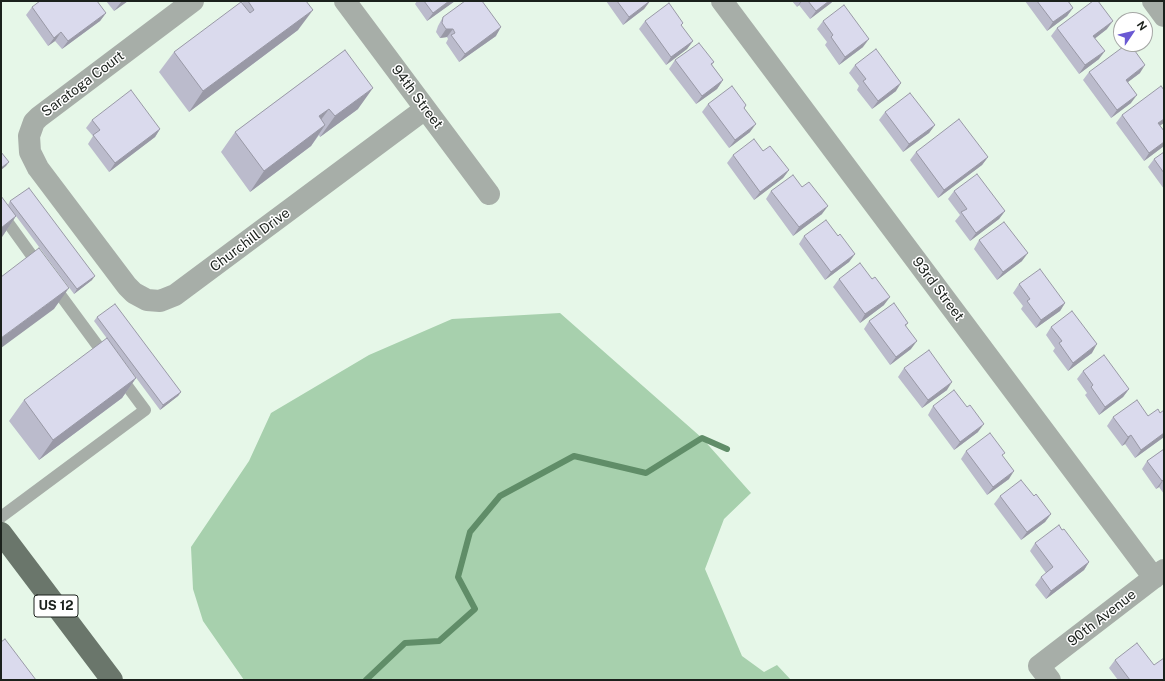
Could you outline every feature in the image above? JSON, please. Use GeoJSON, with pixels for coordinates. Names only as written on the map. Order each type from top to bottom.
{"type":"FeatureCollection","features":[{"type":"Feature","properties":{"kind":"main road","name":"US 12"},"geometry":{"type":"LineString","coordinates":[[1,533],[112,680]]}},
{"type":"Feature","properties":{"kind":"street","name":"Saratoga Court"},"geometry":{"type":"LineString","coordinates":[[83,228],[34,162],[28,143],[34,122],[46,111],[193,1]]}},
{"type":"Feature","properties":{"kind":"street","name":"94th Street"},"geometry":{"type":"LineString","coordinates":[[345,1],[489,194]]}},
{"type":"Feature","properties":{"kind":"street","name":"93rd Street"},"geometry":{"type":"LineString","coordinates":[[722,1],[1159,574]]}},
{"type":"Feature","properties":{"kind":"street"},"geometry":{"type":"LineString","coordinates":[[1153,1],[1164,16]]}},
{"type":"Feature","properties":{"kind":"street","name":"Churchill Drive"},"geometry":{"type":"LineString","coordinates":[[83,228],[134,293],[147,300],[160,301],[167,299],[175,295],[425,109]]}},
{"type":"Feature","properties":{"kind":"street","name":"90th Avenue"},"geometry":{"type":"LineString","coordinates":[[1045,673],[1159,574]]}},
{"type":"Feature","properties":{"kind":"lane"},"geometry":{"type":"LineString","coordinates":[[1,213],[145,410],[1,517]]}},
{"type":"Feature","properties":{"kind":"green space"},"geometry":{"type":"Polygon","coordinates":[[[560,313],[702,438],[751,493],[724,519],[705,569],[742,656],[764,672],[777,665],[791,680],[244,680],[203,621],[193,589],[191,547],[249,461],[271,413],[369,355],[452,319],[560,313]]]}},
{"type":"Feature","properties":{"kind":"building"},"geometry":{"type":"Polygon","coordinates":[[[40,1],[97,1],[106,13],[68,41],[61,32],[54,38],[32,7],[40,1]]]}},
{"type":"Feature","properties":{"kind":"building"},"geometry":{"type":"Polygon","coordinates":[[[248,1],[306,1],[313,10],[203,91],[174,52],[241,2],[250,13],[254,10],[248,1]]]}},
{"type":"Feature","properties":{"kind":"building"},"geometry":{"type":"Polygon","coordinates":[[[424,1],[449,1],[433,13],[424,1]]]}},
{"type":"Feature","properties":{"kind":"building"},"geometry":{"type":"Polygon","coordinates":[[[465,1],[482,1],[501,27],[465,54],[451,35],[455,33],[453,29],[446,29],[442,23],[443,17],[465,1]]]}},
{"type":"Feature","properties":{"kind":"building"},"geometry":{"type":"Polygon","coordinates":[[[617,1],[650,1],[629,17],[617,1]]]}},
{"type":"Feature","properties":{"kind":"building"},"geometry":{"type":"Polygon","coordinates":[[[808,1],[829,1],[816,11],[808,1]]]}},
{"type":"Feature","properties":{"kind":"building"},"geometry":{"type":"Polygon","coordinates":[[[1037,1],[1068,1],[1073,8],[1053,22],[1037,1]]]}},
{"type":"Feature","properties":{"kind":"building"},"geometry":{"type":"Polygon","coordinates":[[[1093,1],[1098,1],[1113,21],[1093,36],[1105,51],[1085,65],[1057,28],[1093,1]]]}},
{"type":"Feature","properties":{"kind":"building"},"geometry":{"type":"Polygon","coordinates":[[[669,3],[683,23],[681,25],[693,41],[671,57],[645,21],[669,3]]]}},
{"type":"Feature","properties":{"kind":"building"},"geometry":{"type":"Polygon","coordinates":[[[844,5],[869,39],[845,57],[831,37],[833,35],[823,21],[844,5]]]}},
{"type":"Feature","properties":{"kind":"building"},"geometry":{"type":"Polygon","coordinates":[[[699,43],[714,62],[711,64],[723,80],[702,96],[675,60],[699,43]]]}},
{"type":"Feature","properties":{"kind":"building"},"geometry":{"type":"Polygon","coordinates":[[[876,49],[901,83],[878,101],[863,81],[866,79],[855,65],[876,49]]]}},
{"type":"Feature","properties":{"kind":"building"},"geometry":{"type":"Polygon","coordinates":[[[345,50],[373,88],[335,116],[329,109],[319,116],[325,125],[264,171],[235,132],[345,50]]]}},
{"type":"Feature","properties":{"kind":"building"},"geometry":{"type":"Polygon","coordinates":[[[1116,52],[1136,52],[1145,65],[1126,80],[1137,95],[1117,110],[1089,72],[1116,52]]]}},
{"type":"Feature","properties":{"kind":"building"},"geometry":{"type":"Polygon","coordinates":[[[732,86],[746,105],[744,108],[756,124],[735,140],[708,104],[732,86]]]}},
{"type":"Feature","properties":{"kind":"building"},"geometry":{"type":"Polygon","coordinates":[[[1161,86],[1164,90],[1164,119],[1158,123],[1164,131],[1164,142],[1149,153],[1122,115],[1161,86]]]}},
{"type":"Feature","properties":{"kind":"building"},"geometry":{"type":"Polygon","coordinates":[[[131,90],[160,129],[115,163],[93,135],[100,130],[92,120],[131,90]]]}},
{"type":"Feature","properties":{"kind":"building"},"geometry":{"type":"Polygon","coordinates":[[[910,93],[935,125],[909,144],[885,112],[910,93]]]}},
{"type":"Feature","properties":{"kind":"building"},"geometry":{"type":"Polygon","coordinates":[[[959,119],[988,157],[944,190],[916,152],[959,119]]]}},
{"type":"Feature","properties":{"kind":"building"},"geometry":{"type":"Polygon","coordinates":[[[754,139],[763,151],[770,146],[789,170],[760,192],[733,155],[754,139]]]}},
{"type":"Feature","properties":{"kind":"building"},"geometry":{"type":"Polygon","coordinates":[[[1,152],[9,162],[1,168],[1,152]]]}},
{"type":"Feature","properties":{"kind":"building"},"geometry":{"type":"Polygon","coordinates":[[[1164,152],[1164,173],[1154,159],[1164,152]]]}},
{"type":"Feature","properties":{"kind":"building"},"geometry":{"type":"Polygon","coordinates":[[[977,174],[1005,211],[976,233],[961,212],[967,209],[954,191],[977,174]]]}},
{"type":"Feature","properties":{"kind":"building"},"geometry":{"type":"Polygon","coordinates":[[[793,175],[802,187],[809,182],[828,206],[799,227],[771,191],[793,175]]]}},
{"type":"Feature","properties":{"kind":"building"},"geometry":{"type":"Polygon","coordinates":[[[29,188],[95,276],[77,289],[10,201],[29,188]]]}},
{"type":"Feature","properties":{"kind":"building"},"geometry":{"type":"Polygon","coordinates":[[[1,196],[16,216],[1,228],[1,196]]]}},
{"type":"Feature","properties":{"kind":"building"},"geometry":{"type":"Polygon","coordinates":[[[826,220],[838,236],[840,234],[855,254],[831,272],[804,236],[826,220]]]}},
{"type":"Feature","properties":{"kind":"building"},"geometry":{"type":"Polygon","coordinates":[[[1004,222],[1028,253],[1003,272],[979,240],[1004,222]]]}},
{"type":"Feature","properties":{"kind":"building"},"geometry":{"type":"Polygon","coordinates":[[[39,248],[69,288],[1,338],[1,277],[39,248]]]}},
{"type":"Feature","properties":{"kind":"building"},"geometry":{"type":"Polygon","coordinates":[[[860,263],[872,279],[875,277],[890,297],[865,314],[839,279],[860,263]]]}},
{"type":"Feature","properties":{"kind":"building"},"geometry":{"type":"Polygon","coordinates":[[[1040,269],[1065,303],[1041,320],[1027,301],[1030,299],[1019,284],[1040,269]]]}},
{"type":"Feature","properties":{"kind":"building"},"geometry":{"type":"Polygon","coordinates":[[[894,303],[908,323],[905,325],[917,341],[896,357],[869,321],[894,303]]]}},
{"type":"Feature","properties":{"kind":"building"},"geometry":{"type":"Polygon","coordinates":[[[115,304],[181,392],[163,405],[97,317],[115,304]]]}},
{"type":"Feature","properties":{"kind":"building"},"geometry":{"type":"Polygon","coordinates":[[[1072,311],[1097,344],[1073,363],[1059,343],[1062,341],[1051,327],[1072,311]]]}},
{"type":"Feature","properties":{"kind":"building"},"geometry":{"type":"Polygon","coordinates":[[[107,338],[136,378],[53,440],[24,400],[107,338]]]}},
{"type":"Feature","properties":{"kind":"building"},"geometry":{"type":"Polygon","coordinates":[[[929,350],[952,382],[928,400],[904,368],[929,350]]]}},
{"type":"Feature","properties":{"kind":"building"},"geometry":{"type":"Polygon","coordinates":[[[1104,355],[1129,389],[1105,407],[1091,387],[1093,385],[1083,371],[1104,355]]]}},
{"type":"Feature","properties":{"kind":"building"},"geometry":{"type":"Polygon","coordinates":[[[954,390],[967,407],[970,405],[984,424],[960,442],[933,406],[954,390]]]}},
{"type":"Feature","properties":{"kind":"building"},"geometry":{"type":"Polygon","coordinates":[[[1137,400],[1148,416],[1158,409],[1160,413],[1164,410],[1164,433],[1141,450],[1131,435],[1128,437],[1113,417],[1137,400]]]}},
{"type":"Feature","properties":{"kind":"building"},"geometry":{"type":"Polygon","coordinates":[[[990,433],[1005,453],[1002,455],[1014,471],[993,487],[966,451],[990,433]]]}},
{"type":"Feature","properties":{"kind":"building"},"geometry":{"type":"Polygon","coordinates":[[[1164,449],[1164,479],[1162,481],[1147,461],[1164,449]]]}},
{"type":"Feature","properties":{"kind":"building"},"geometry":{"type":"Polygon","coordinates":[[[1021,480],[1034,496],[1036,494],[1051,514],[1027,532],[1000,496],[1021,480]]]}},
{"type":"Feature","properties":{"kind":"building"},"geometry":{"type":"Polygon","coordinates":[[[1059,525],[1062,530],[1064,529],[1089,562],[1051,591],[1041,577],[1053,567],[1035,543],[1059,525]]]}},
{"type":"Feature","properties":{"kind":"building"},"geometry":{"type":"Polygon","coordinates":[[[5,639],[36,680],[1,680],[1,642],[5,639]]]}},
{"type":"Feature","properties":{"kind":"building"},"geometry":{"type":"Polygon","coordinates":[[[1137,643],[1154,665],[1164,658],[1164,680],[1130,680],[1115,660],[1137,643]]]}},
{"type":"Feature","properties":{"kind":"waterway"},"geometry":{"type":"LineString","coordinates":[[366,680],[405,643],[439,641],[475,609],[458,577],[470,532],[500,496],[574,456],[646,473],[702,438],[727,449]]}}]}
